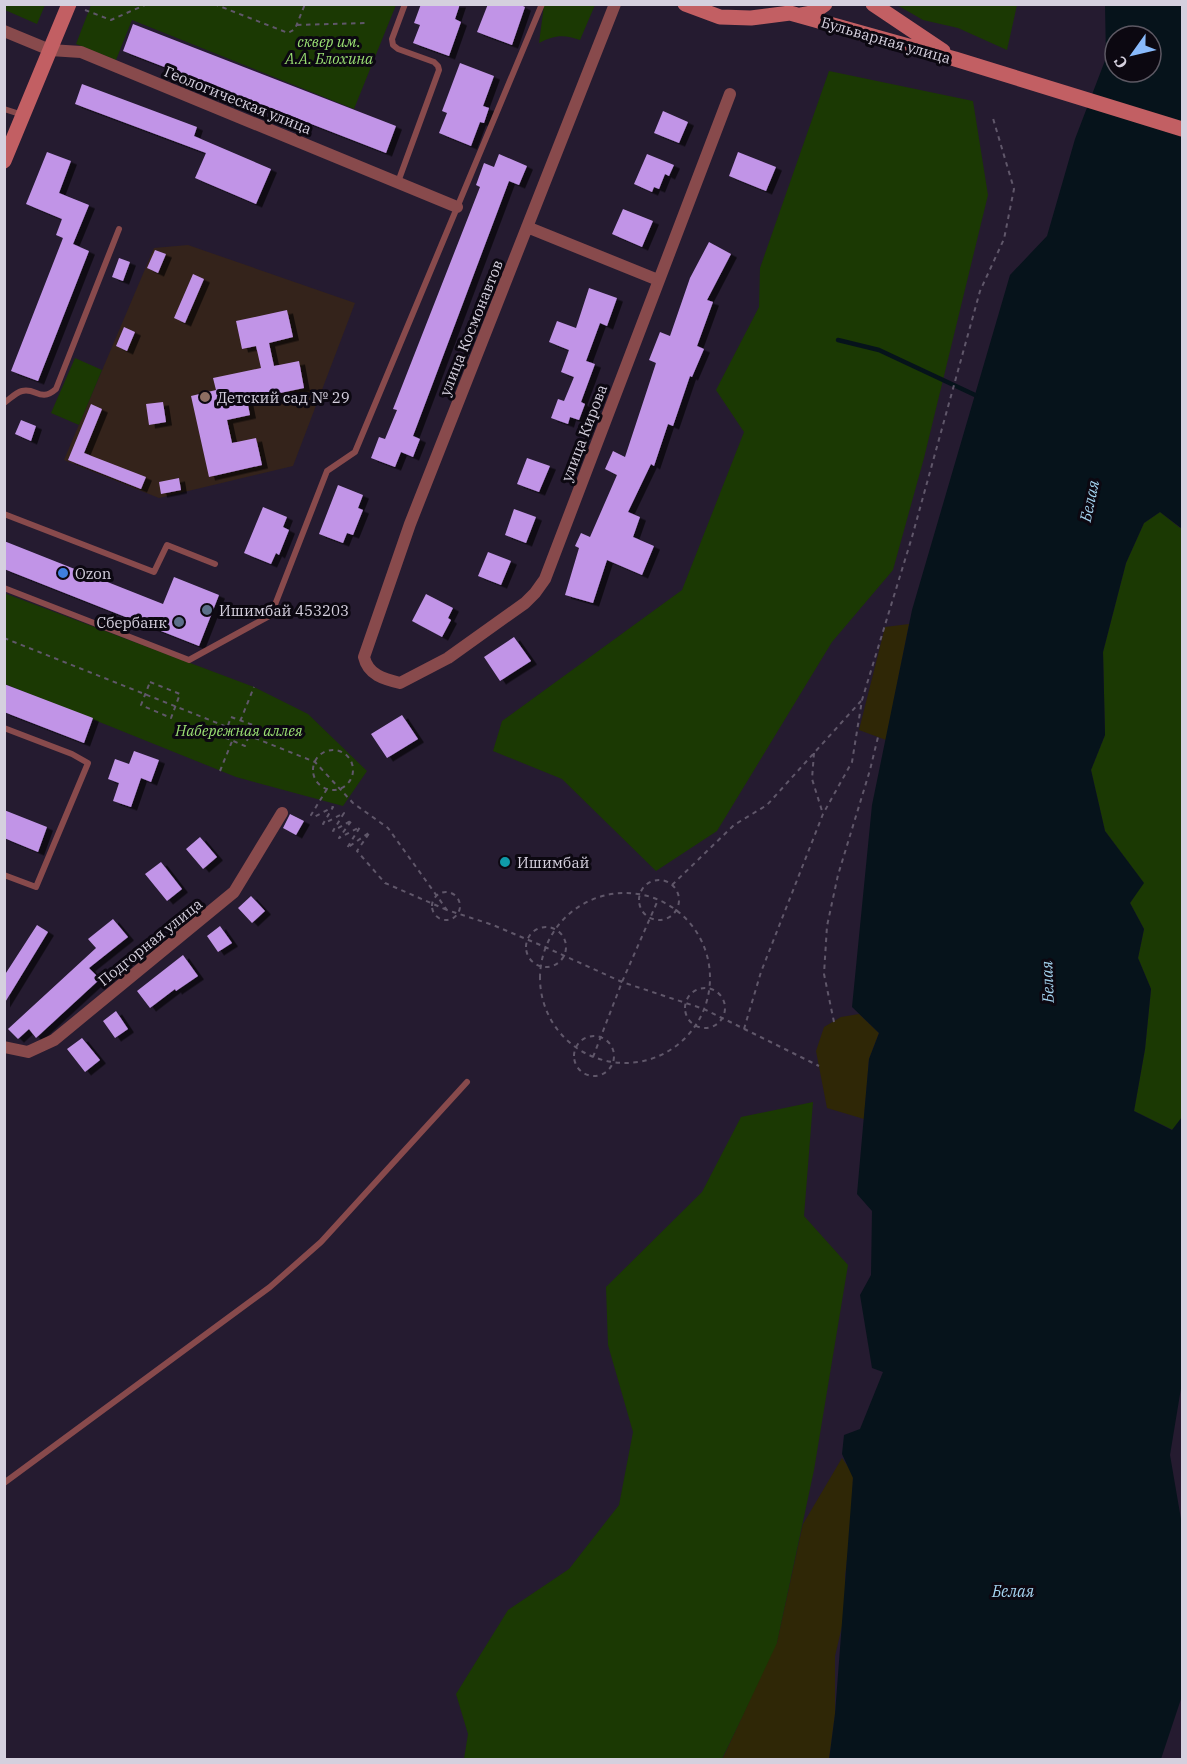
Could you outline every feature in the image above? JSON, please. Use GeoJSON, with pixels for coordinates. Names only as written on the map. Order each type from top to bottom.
{"type":"FeatureCollection","features":[{"type":"Feature","properties":{"kind":"main road"},"geometry":{"type":"LineString","coordinates":[[4,161],[69,4]]}},
{"type":"Feature","properties":{"kind":"main road","name":"Бульварная улица"},"geometry":{"type":"LineString","coordinates":[[685,4],[720,17],[751,18],[784,9],[1182,129]]}},
{"type":"Feature","properties":{"kind":"main road"},"geometry":{"type":"LineString","coordinates":[[784,9],[801,15],[812,13],[825,4]]}},
{"type":"Feature","properties":{"kind":"main road"},"geometry":{"type":"LineString","coordinates":[[873,4],[955,59]]}},
{"type":"Feature","properties":{"kind":"street","name":"улица Космонавтов"},"geometry":{"type":"LineString","coordinates":[[366,666],[364,657],[410,524],[615,4]]}},
{"type":"Feature","properties":{"kind":"street","name":"Геологическая улица"},"geometry":{"type":"LineString","coordinates":[[4,31],[50,50],[81,52],[457,207]]}},
{"type":"Feature","properties":{"kind":"street","name":"улица Кирова"},"geometry":{"type":"LineString","coordinates":[[366,666],[372,673],[391,681],[400,683],[407,680],[448,658],[525,603],[544,579],[730,94]]}},
{"type":"Feature","properties":{"kind":"street"},"geometry":{"type":"LineString","coordinates":[[527,227],[658,280]]}},
{"type":"Feature","properties":{"kind":"street","name":"Подгорная улица"},"geometry":{"type":"LineString","coordinates":[[4,1047],[28,1052],[54,1040],[234,892],[282,813]]}},
{"type":"Feature","properties":{"kind":"lane"},"geometry":{"type":"LineString","coordinates":[[398,182],[439,70],[434,62],[393,45],[392,39],[405,4]]}},
{"type":"Feature","properties":{"kind":"lane"},"geometry":{"type":"LineString","coordinates":[[4,588],[189,660],[271,615],[327,471],[355,452],[542,4]]}},
{"type":"Feature","properties":{"kind":"lane"},"geometry":{"type":"LineString","coordinates":[[4,108],[23,116]]}},
{"type":"Feature","properties":{"kind":"lane"},"geometry":{"type":"LineString","coordinates":[[4,403],[21,391],[41,396],[56,389],[119,229]]}},
{"type":"Feature","properties":{"kind":"lane"},"geometry":{"type":"LineString","coordinates":[[4,514],[154,572],[167,545],[215,564]]}},
{"type":"Feature","properties":{"kind":"lane"},"geometry":{"type":"LineString","coordinates":[[4,728],[72,754],[88,763],[36,887],[4,874]]}},
{"type":"Feature","properties":{"kind":"lane"},"geometry":{"type":"LineString","coordinates":[[4,1483],[270,1287],[321,1242],[467,1082]]}},
{"type":"Feature","properties":{"kind":"path"},"geometry":{"type":"LineString","coordinates":[[85,10],[111,20],[147,4]]}},
{"type":"Feature","properties":{"kind":"path"},"geometry":{"type":"LineString","coordinates":[[214,4],[288,33],[297,25],[305,4]]}},
{"type":"Feature","properties":{"kind":"path"},"geometry":{"type":"LineString","coordinates":[[297,25],[367,23]]}},
{"type":"Feature","properties":{"kind":"path"},"geometry":{"type":"LineString","coordinates":[[744,1029],[761,972],[823,814],[852,762],[862,700],[912,537],[980,291],[1004,239],[1014,189],[992,115]]}},
{"type":"Feature","properties":{"kind":"path"},"geometry":{"type":"LineString","coordinates":[[4,638],[315,762],[353,803],[388,828],[447,910]]}},
{"type":"Feature","properties":{"kind":"path"},"geometry":{"type":"LineString","coordinates":[[150,682],[180,694],[175,706],[171,718],[141,705],[150,682]]}},
{"type":"Feature","properties":{"kind":"path"},"geometry":{"type":"LineString","coordinates":[[220,771],[254,687]]}},
{"type":"Feature","properties":{"kind":"path"},"geometry":{"type":"LineString","coordinates":[[672,885],[734,825],[767,805],[862,700]]}},
{"type":"Feature","properties":{"kind":"path"},"geometry":{"type":"LineString","coordinates":[[231,717],[253,725],[245,746],[224,737],[228,727],[231,717]]}},
{"type":"Feature","properties":{"kind":"path"},"geometry":{"type":"LineString","coordinates":[[834,1022],[824,974],[827,926],[838,875],[878,737]]}},
{"type":"Feature","properties":{"kind":"path"},"geometry":{"type":"LineString","coordinates":[[332,750],[343,753],[349,758],[353,769],[352,776],[348,783],[340,788],[327,789],[320,785],[314,775],[315,762],[321,754],[332,750]]}},
{"type":"Feature","properties":{"kind":"path"},"geometry":{"type":"LineString","coordinates":[[814,753],[812,779],[823,814]]}},
{"type":"Feature","properties":{"kind":"path"},"geometry":{"type":"LineString","coordinates":[[327,789],[311,815],[314,818],[333,807],[323,824],[344,813],[333,831],[352,820],[339,838],[360,827],[347,848],[370,832],[357,851],[385,883],[447,910],[546,947],[622,982],[704,1009],[819,1066]]}},
{"type":"Feature","properties":{"kind":"path"},"geometry":{"type":"LineString","coordinates":[[654,880],[662,880],[672,885],[679,898],[676,910],[664,919],[651,917],[641,908],[640,894],[644,886],[654,880]]}},
{"type":"Feature","properties":{"kind":"path"},"geometry":{"type":"LineString","coordinates":[[447,892],[455,896],[459,904],[458,913],[451,919],[442,920],[434,915],[432,904],[437,895],[447,892]]}},
{"type":"Feature","properties":{"kind":"path"},"geometry":{"type":"LineString","coordinates":[[614,893],[640,894],[658,900],[676,910],[692,926],[704,945],[709,966],[709,989],[704,1009],[696,1025],[678,1045],[658,1056],[637,1063],[613,1062],[593,1057],[576,1048],[558,1031],[547,1012],[541,990],[541,966],[546,947],[555,930],[572,911],[592,899],[614,893]]}},
{"type":"Feature","properties":{"kind":"path"},"geometry":{"type":"LineString","coordinates":[[593,1057],[622,982],[658,900]]}},
{"type":"Feature","properties":{"kind":"path"},"geometry":{"type":"LineString","coordinates":[[545,928],[555,930],[562,935],[565,942],[564,955],[555,965],[541,966],[528,956],[526,949],[528,940],[537,930],[545,928]]}},
{"type":"Feature","properties":{"kind":"path"},"geometry":{"type":"LineString","coordinates":[[709,989],[715,991],[723,1000],[725,1007],[722,1018],[711,1027],[703,1028],[688,1017],[686,1003],[697,990],[709,989]]}},
{"type":"Feature","properties":{"kind":"path"},"geometry":{"type":"LineString","coordinates":[[589,1037],[600,1038],[611,1048],[613,1062],[609,1070],[595,1076],[587,1075],[575,1062],[576,1048],[589,1037]]}},
{"type":"Feature","properties":{"kind":"shaded area","name":"Детский сад № 29"},"geometry":{"type":"Polygon","coordinates":[[[188,245],[355,303],[293,466],[159,498],[64,460],[154,248],[188,245]]]}},
{"type":"Feature","properties":{"kind":"green space"},"geometry":{"type":"Polygon","coordinates":[[[4,5],[45,5],[37,24],[5,10],[4,5]]]}},
{"type":"Feature","properties":{"kind":"green space","name":"сквер им. А.А. Блохина"},"geometry":{"type":"Polygon","coordinates":[[[91,5],[396,5],[354,109],[132,20],[116,60],[76,44],[91,5]]]}},
{"type":"Feature","properties":{"kind":"green space"},"geometry":{"type":"Polygon","coordinates":[[[544,5],[595,5],[580,40],[559,36],[539,43],[544,5]]]}},
{"type":"Feature","properties":{"kind":"green space"},"geometry":{"type":"Polygon","coordinates":[[[897,5],[1017,5],[1007,50],[958,28],[923,20],[897,5]]]}},
{"type":"Feature","properties":{"kind":"green space"},"geometry":{"type":"Polygon","coordinates":[[[829,71],[973,101],[988,195],[924,458],[893,570],[832,642],[717,831],[656,871],[562,779],[493,751],[502,721],[682,590],[744,432],[716,390],[759,307],[760,268],[829,71]]]}},
{"type":"Feature","properties":{"kind":"green space"},"geometry":{"type":"Polygon","coordinates":[[[75,358],[102,370],[79,425],[51,413],[75,358]]]}},
{"type":"Feature","properties":{"kind":"green space"},"geometry":{"type":"Polygon","coordinates":[[[1160,512],[1180,528],[1182,527],[1182,1117],[1173,1130],[1134,1111],[1145,1049],[1151,989],[1138,958],[1144,929],[1130,903],[1143,882],[1105,831],[1091,770],[1105,735],[1103,652],[1126,563],[1144,523],[1160,512]]]}},
{"type":"Feature","properties":{"kind":"green space","name":"Набережная аллея"},"geometry":{"type":"Polygon","coordinates":[[[4,593],[254,687],[308,714],[367,771],[343,806],[236,777],[5,684],[4,593]]]}},
{"type":"Feature","properties":{"kind":"green space"},"geometry":{"type":"Polygon","coordinates":[[[813,1102],[804,1216],[848,1265],[814,1470],[776,1648],[722,1759],[464,1759],[468,1734],[456,1694],[508,1610],[569,1569],[619,1505],[633,1432],[608,1345],[606,1287],[702,1192],[741,1117],[813,1102]]]}},
{"type":"Feature","properties":{"kind":"sand"},"geometry":{"type":"Polygon","coordinates":[[[909,624],[886,740],[859,730],[885,627],[909,624]]]}},
{"type":"Feature","properties":{"kind":"sand"},"geometry":{"type":"Polygon","coordinates":[[[859,1014],[879,1033],[869,1059],[864,1119],[827,1108],[816,1051],[824,1027],[841,1017],[859,1014]]]}},
{"type":"Feature","properties":{"kind":"sand"},"geometry":{"type":"Polygon","coordinates":[[[842,1458],[853,1474],[852,1521],[845,1576],[847,1605],[835,1656],[835,1714],[829,1759],[722,1760],[777,1643],[803,1524],[842,1458]]]}},
{"type":"Feature","properties":{"kind":"water","name":"Белая"},"geometry":{"type":"Polygon","coordinates":[[[1105,5],[1182,5],[1182,527],[1160,512],[1144,523],[1126,563],[1103,652],[1105,735],[1091,770],[1105,831],[1144,883],[1130,903],[1144,929],[1138,958],[1151,989],[1145,1049],[1134,1111],[1172,1130],[1182,1117],[1182,1382],[1170,1455],[1182,1525],[1182,1696],[1161,1759],[829,1760],[835,1714],[853,1478],[842,1454],[844,1435],[860,1429],[883,1372],[872,1368],[860,1295],[871,1275],[872,1211],[857,1194],[869,1059],[879,1033],[852,1007],[872,805],[912,610],[1010,275],[1047,236],[1075,139],[1103,66],[1103,84],[1163,84],[1163,24],[1105,24],[1105,5]]]}},
{"type":"Feature","properties":{"kind":"building"},"geometry":{"type":"Polygon","coordinates":[[[421,4],[460,4],[455,19],[461,22],[449,56],[413,43],[420,25],[414,23],[421,4]]]}},
{"type":"Feature","properties":{"kind":"building"},"geometry":{"type":"Polygon","coordinates":[[[488,4],[519,4],[525,7],[512,45],[477,32],[488,4]]]}},
{"type":"Feature","properties":{"kind":"building"},"geometry":{"type":"Polygon","coordinates":[[[133,24],[396,126],[386,153],[123,51],[133,24]]]}},
{"type":"Feature","properties":{"kind":"building"},"geometry":{"type":"Polygon","coordinates":[[[460,63],[494,76],[483,106],[489,108],[484,123],[480,122],[471,146],[439,133],[447,113],[442,111],[460,63]]]}},
{"type":"Feature","properties":{"kind":"building"},"geometry":{"type":"Polygon","coordinates":[[[82,84],[197,127],[194,136],[271,169],[256,204],[195,178],[206,153],[75,104],[82,84]]]}},
{"type":"Feature","properties":{"kind":"building"},"geometry":{"type":"Polygon","coordinates":[[[663,111],[688,122],[679,143],[654,133],[663,111]]]}},
{"type":"Feature","properties":{"kind":"building"},"geometry":{"type":"Polygon","coordinates":[[[47,152],[71,161],[59,193],[89,205],[73,244],[89,251],[38,381],[11,371],[63,238],[56,235],[62,219],[26,204],[47,152]]]}},
{"type":"Feature","properties":{"kind":"building"},"geometry":{"type":"Polygon","coordinates":[[[738,152],[776,167],[766,191],[729,176],[738,152]]]}},
{"type":"Feature","properties":{"kind":"building"},"geometry":{"type":"Polygon","coordinates":[[[499,154],[527,166],[519,185],[509,181],[413,436],[420,439],[413,457],[401,452],[395,467],[371,458],[379,437],[385,439],[397,410],[393,409],[480,187],[476,185],[484,163],[494,167],[499,154]]]}},
{"type":"Feature","properties":{"kind":"building"},"geometry":{"type":"Polygon","coordinates":[[[647,154],[674,165],[669,176],[665,174],[659,189],[654,187],[652,192],[634,184],[647,154]]]}},
{"type":"Feature","properties":{"kind":"building"},"geometry":{"type":"Polygon","coordinates":[[[623,209],[653,221],[642,247],[612,234],[623,209]]]}},
{"type":"Feature","properties":{"kind":"building"},"geometry":{"type":"Polygon","coordinates":[[[709,242],[731,254],[707,300],[713,302],[697,346],[704,349],[692,377],[690,376],[673,426],[668,424],[654,466],[651,464],[628,512],[640,517],[633,537],[654,546],[642,575],[607,560],[593,603],[565,595],[579,548],[575,546],[581,533],[590,537],[617,475],[605,469],[613,451],[625,457],[656,363],[649,360],[660,332],[670,336],[690,278],[709,242]]]}},
{"type":"Feature","properties":{"kind":"building"},"geometry":{"type":"Polygon","coordinates":[[[155,250],[166,254],[158,273],[147,268],[155,250]]]}},
{"type":"Feature","properties":{"kind":"building"},"geometry":{"type":"Polygon","coordinates":[[[119,258],[130,262],[123,281],[112,277],[119,258]]]}},
{"type":"Feature","properties":{"kind":"building"},"geometry":{"type":"Polygon","coordinates":[[[193,274],[204,279],[185,323],[174,318],[193,274]]]}},
{"type":"Feature","properties":{"kind":"building"},"geometry":{"type":"Polygon","coordinates":[[[589,288],[617,298],[607,326],[600,323],[586,361],[595,364],[581,402],[585,404],[579,420],[570,417],[568,424],[551,418],[558,399],[564,401],[574,377],[561,372],[569,350],[549,342],[557,321],[576,328],[589,288]]]}},
{"type":"Feature","properties":{"kind":"building"},"geometry":{"type":"Polygon","coordinates":[[[287,310],[293,337],[269,343],[274,366],[299,361],[304,388],[247,400],[250,415],[227,420],[232,443],[256,438],[262,465],[209,477],[191,396],[216,390],[213,378],[261,368],[256,346],[242,349],[236,321],[287,310]]]}},
{"type":"Feature","properties":{"kind":"building"},"geometry":{"type":"Polygon","coordinates":[[[124,327],[135,332],[127,351],[116,346],[124,327]]]}},
{"type":"Feature","properties":{"kind":"building"},"geometry":{"type":"Polygon","coordinates":[[[163,402],[166,422],[149,425],[146,404],[163,402]]]}},
{"type":"Feature","properties":{"kind":"building"},"geometry":{"type":"Polygon","coordinates":[[[91,404],[102,409],[84,453],[146,477],[141,489],[68,460],[91,404]]]}},
{"type":"Feature","properties":{"kind":"building"},"geometry":{"type":"Polygon","coordinates":[[[21,420],[36,426],[31,441],[15,434],[21,420]]]}},
{"type":"Feature","properties":{"kind":"building"},"geometry":{"type":"Polygon","coordinates":[[[527,458],[550,466],[539,492],[517,484],[527,458]]]}},
{"type":"Feature","properties":{"kind":"building"},"geometry":{"type":"Polygon","coordinates":[[[179,478],[181,490],[161,494],[159,482],[179,478]]]}},
{"type":"Feature","properties":{"kind":"building"},"geometry":{"type":"Polygon","coordinates":[[[338,485],[363,495],[358,508],[363,510],[353,535],[347,533],[343,543],[319,534],[338,485]]]}},
{"type":"Feature","properties":{"kind":"building"},"geometry":{"type":"Polygon","coordinates":[[[263,507],[287,517],[283,527],[289,530],[279,555],[276,553],[271,564],[244,553],[263,507]]]}},
{"type":"Feature","properties":{"kind":"building"},"geometry":{"type":"Polygon","coordinates":[[[514,509],[536,517],[526,543],[505,535],[514,509]]]}},
{"type":"Feature","properties":{"kind":"building"},"geometry":{"type":"Polygon","coordinates":[[[4,541],[163,604],[174,577],[219,595],[199,646],[4,569],[4,541]]]}},
{"type":"Feature","properties":{"kind":"building"},"geometry":{"type":"Polygon","coordinates":[[[488,552],[511,561],[501,585],[478,576],[488,552]]]}},
{"type":"Feature","properties":{"kind":"building"},"geometry":{"type":"Polygon","coordinates":[[[426,594],[453,608],[448,618],[451,620],[442,637],[412,621],[426,594]]]}},
{"type":"Feature","properties":{"kind":"building"},"geometry":{"type":"Polygon","coordinates":[[[514,637],[531,661],[500,681],[484,657],[514,637]]]}},
{"type":"Feature","properties":{"kind":"building"},"geometry":{"type":"Polygon","coordinates":[[[4,684],[93,718],[84,743],[4,712],[4,684]]]}},
{"type":"Feature","properties":{"kind":"building"},"geometry":{"type":"Polygon","coordinates":[[[402,715],[418,739],[387,758],[371,734],[402,715]]]}},
{"type":"Feature","properties":{"kind":"building"},"geometry":{"type":"Polygon","coordinates":[[[134,751],[159,760],[151,782],[141,778],[131,807],[113,801],[119,783],[108,779],[115,759],[129,764],[134,751]]]}},
{"type":"Feature","properties":{"kind":"building"},"geometry":{"type":"Polygon","coordinates":[[[4,810],[47,827],[38,852],[4,838],[4,810]]]}},
{"type":"Feature","properties":{"kind":"building"},"geometry":{"type":"Polygon","coordinates":[[[290,814],[304,821],[296,835],[283,828],[290,814]]]}},
{"type":"Feature","properties":{"kind":"building"},"geometry":{"type":"Polygon","coordinates":[[[200,837],[217,857],[203,869],[186,849],[200,837]]]}},
{"type":"Feature","properties":{"kind":"building"},"geometry":{"type":"Polygon","coordinates":[[[161,862],[182,889],[167,901],[145,874],[161,862]]]}},
{"type":"Feature","properties":{"kind":"building"},"geometry":{"type":"Polygon","coordinates":[[[251,896],[265,911],[252,923],[238,908],[251,896]]]}},
{"type":"Feature","properties":{"kind":"building"},"geometry":{"type":"Polygon","coordinates":[[[113,919],[128,937],[89,968],[100,979],[36,1038],[29,1029],[18,1039],[8,1029],[96,948],[88,939],[113,919]]]}},
{"type":"Feature","properties":{"kind":"building"},"geometry":{"type":"Polygon","coordinates":[[[37,925],[48,932],[4,1004],[4,976],[37,925]]]}},
{"type":"Feature","properties":{"kind":"building"},"geometry":{"type":"Polygon","coordinates":[[[220,926],[232,943],[218,952],[207,936],[220,926]]]}},
{"type":"Feature","properties":{"kind":"building"},"geometry":{"type":"Polygon","coordinates":[[[183,955],[198,976],[176,991],[175,989],[150,1008],[137,991],[183,955]]]}},
{"type":"Feature","properties":{"kind":"building"},"geometry":{"type":"Polygon","coordinates":[[[116,1011],[128,1029],[115,1038],[103,1021],[116,1011]]]}},
{"type":"Feature","properties":{"kind":"building"},"geometry":{"type":"Polygon","coordinates":[[[82,1038],[100,1060],[85,1072],[67,1049],[82,1038]]]}},
{"type":"Feature","properties":{"kind":"waterway"},"geometry":{"type":"LineString","coordinates":[[838,340],[879,350],[975,395]]}},
{"type":"Feature","properties":{"kind":"place","name":"Детский сад № 29"},"geometry":{"type":"Point","coordinates":[205,397]}},
{"type":"Feature","properties":{"kind":"place","name":"Ozon"},"geometry":{"type":"Point","coordinates":[63,573]}},
{"type":"Feature","properties":{"kind":"place","name":"Ишимбай 453203"},"geometry":{"type":"Point","coordinates":[207,610]}},
{"type":"Feature","properties":{"kind":"place","name":"Сбербанк"},"geometry":{"type":"Point","coordinates":[179,622]}},
{"type":"Feature","properties":{"kind":"place","name":"Ишимбай"},"geometry":{"type":"Point","coordinates":[505,862]}}]}
